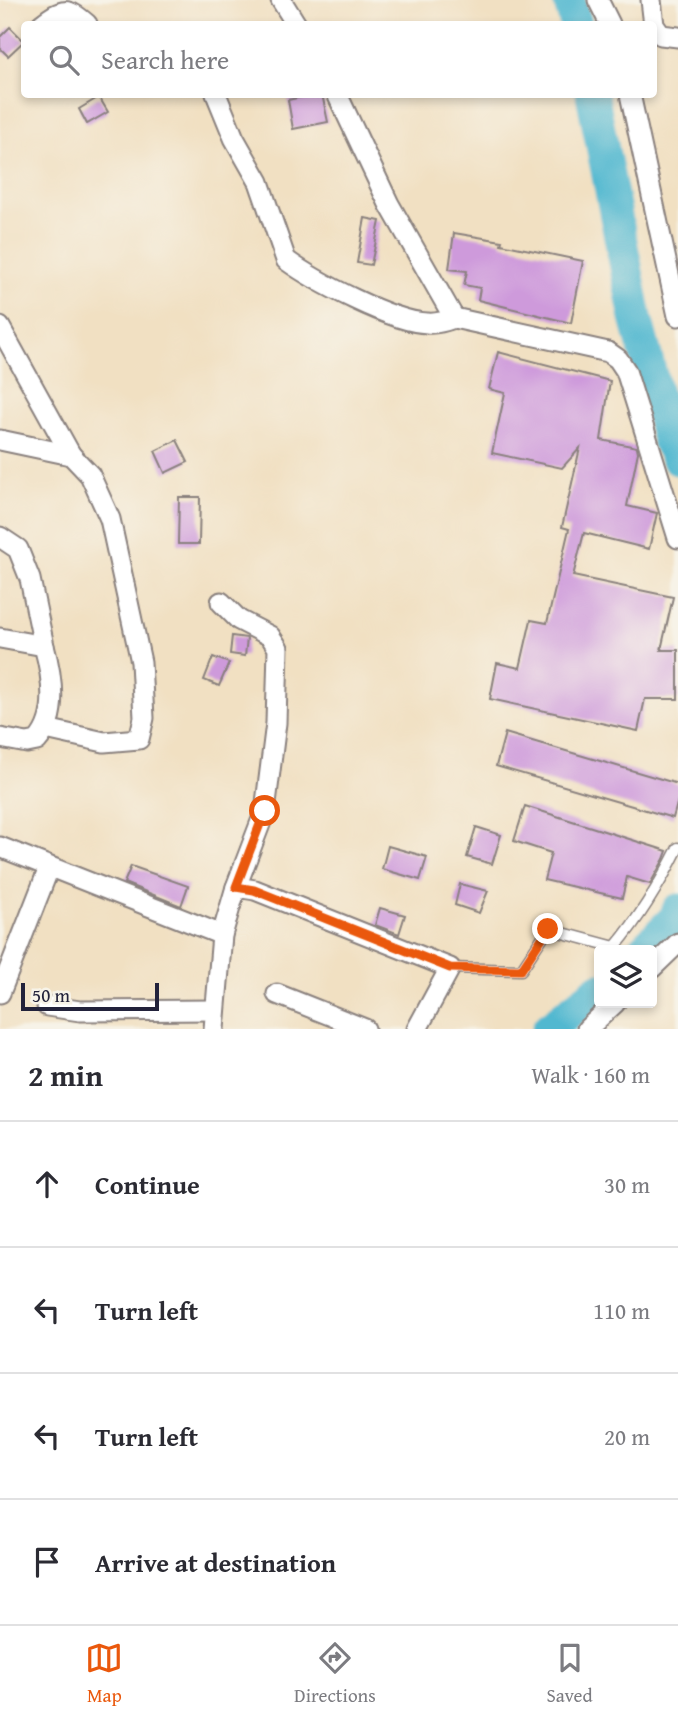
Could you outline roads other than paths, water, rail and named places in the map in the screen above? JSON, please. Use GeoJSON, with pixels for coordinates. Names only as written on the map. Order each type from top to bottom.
{"type":"FeatureCollection","features":[{"type":"Feature","properties":{"kind":"street"},"geometry":{"type":"LineString","coordinates":[[281,0],[294,21]]}},
{"type":"Feature","properties":{"kind":"street"},"geometry":{"type":"LineString","coordinates":[[598,0],[608,21]]}},
{"type":"Feature","properties":{"kind":"street"},"geometry":{"type":"LineString","coordinates":[[651,0],[654,21]]}},
{"type":"Feature","properties":{"kind":"street"},"geometry":{"type":"LineString","coordinates":[[46,21],[65,11],[73,12],[84,21]]}},
{"type":"Feature","properties":{"kind":"street"},"geometry":{"type":"LineString","coordinates":[[657,29],[661,35],[678,37]]}},
{"type":"Feature","properties":{"kind":"street"},"geometry":{"type":"LineString","coordinates":[[218,98],[234,138],[259,182],[286,260],[341,293],[426,324],[454,318],[608,352],[618,359],[626,371],[678,538]]}},
{"type":"Feature","properties":{"kind":"street"},"geometry":{"type":"LineString","coordinates":[[339,98],[389,204],[454,318]]}},
{"type":"Feature","properties":{"kind":"street"},"geometry":{"type":"LineString","coordinates":[[631,98],[678,316]]}},
{"type":"Feature","properties":{"kind":"street"},"geometry":{"type":"LineString","coordinates":[[0,327],[71,455],[90,475],[110,519],[141,662],[144,718],[139,739],[104,742],[46,729]]}},
{"type":"Feature","properties":{"kind":"street"},"geometry":{"type":"LineString","coordinates":[[0,440],[71,455]]}},
{"type":"Feature","properties":{"kind":"street"},"geometry":{"type":"LineString","coordinates":[[0,537],[18,549],[26,569],[50,669],[51,697],[46,729],[37,741],[27,743],[0,738]]}},
{"type":"Feature","properties":{"kind":"street"},"geometry":{"type":"LineString","coordinates":[[47,1006],[80,1012],[215,1019],[222,935],[236,887],[265,811],[276,723],[278,648],[270,636],[239,620],[221,602]]}},
{"type":"Feature","properties":{"kind":"street"},"geometry":{"type":"LineString","coordinates":[[0,638],[44,646]]}},
{"type":"Feature","properties":{"kind":"street"},"geometry":{"type":"LineString","coordinates":[[0,847],[222,935]]}},
{"type":"Feature","properties":{"kind":"street"},"geometry":{"type":"LineString","coordinates":[[0,993],[49,868]]}},
{"type":"Feature","properties":{"kind":"street"},"geometry":{"type":"LineString","coordinates":[[236,887],[254,890],[450,968],[417,1029]]}},
{"type":"Feature","properties":{"kind":"street"},"geometry":{"type":"LineString","coordinates":[[657,963],[678,943]]}},
{"type":"Feature","properties":{"kind":"street"},"geometry":{"type":"LineString","coordinates":[[277,994],[365,1029]]}},
{"type":"Feature","properties":{"kind":"street"},"geometry":{"type":"LineString","coordinates":[[587,1029],[610,1008]]}},
{"type":"Feature","properties":{"kind":"lane"},"geometry":{"type":"LineString","coordinates":[[450,968],[521,970],[548,929],[615,947],[660,884],[678,848]]}},
{"type":"Feature","properties":{"kind":"waterway"},"geometry":{"type":"LineString","coordinates":[[569,0],[575,21]]}},
{"type":"Feature","properties":{"kind":"waterway"},"geometry":{"type":"LineString","coordinates":[[593,98],[636,318],[669,443],[678,459]]}},
{"type":"Feature","properties":{"kind":"waterway"},"geometry":{"type":"LineString","coordinates":[[648,945],[676,917],[678,910]]}},
{"type":"Feature","properties":{"kind":"waterway"},"geometry":{"type":"LineString","coordinates":[[548,1029],[594,993]]}}]}
